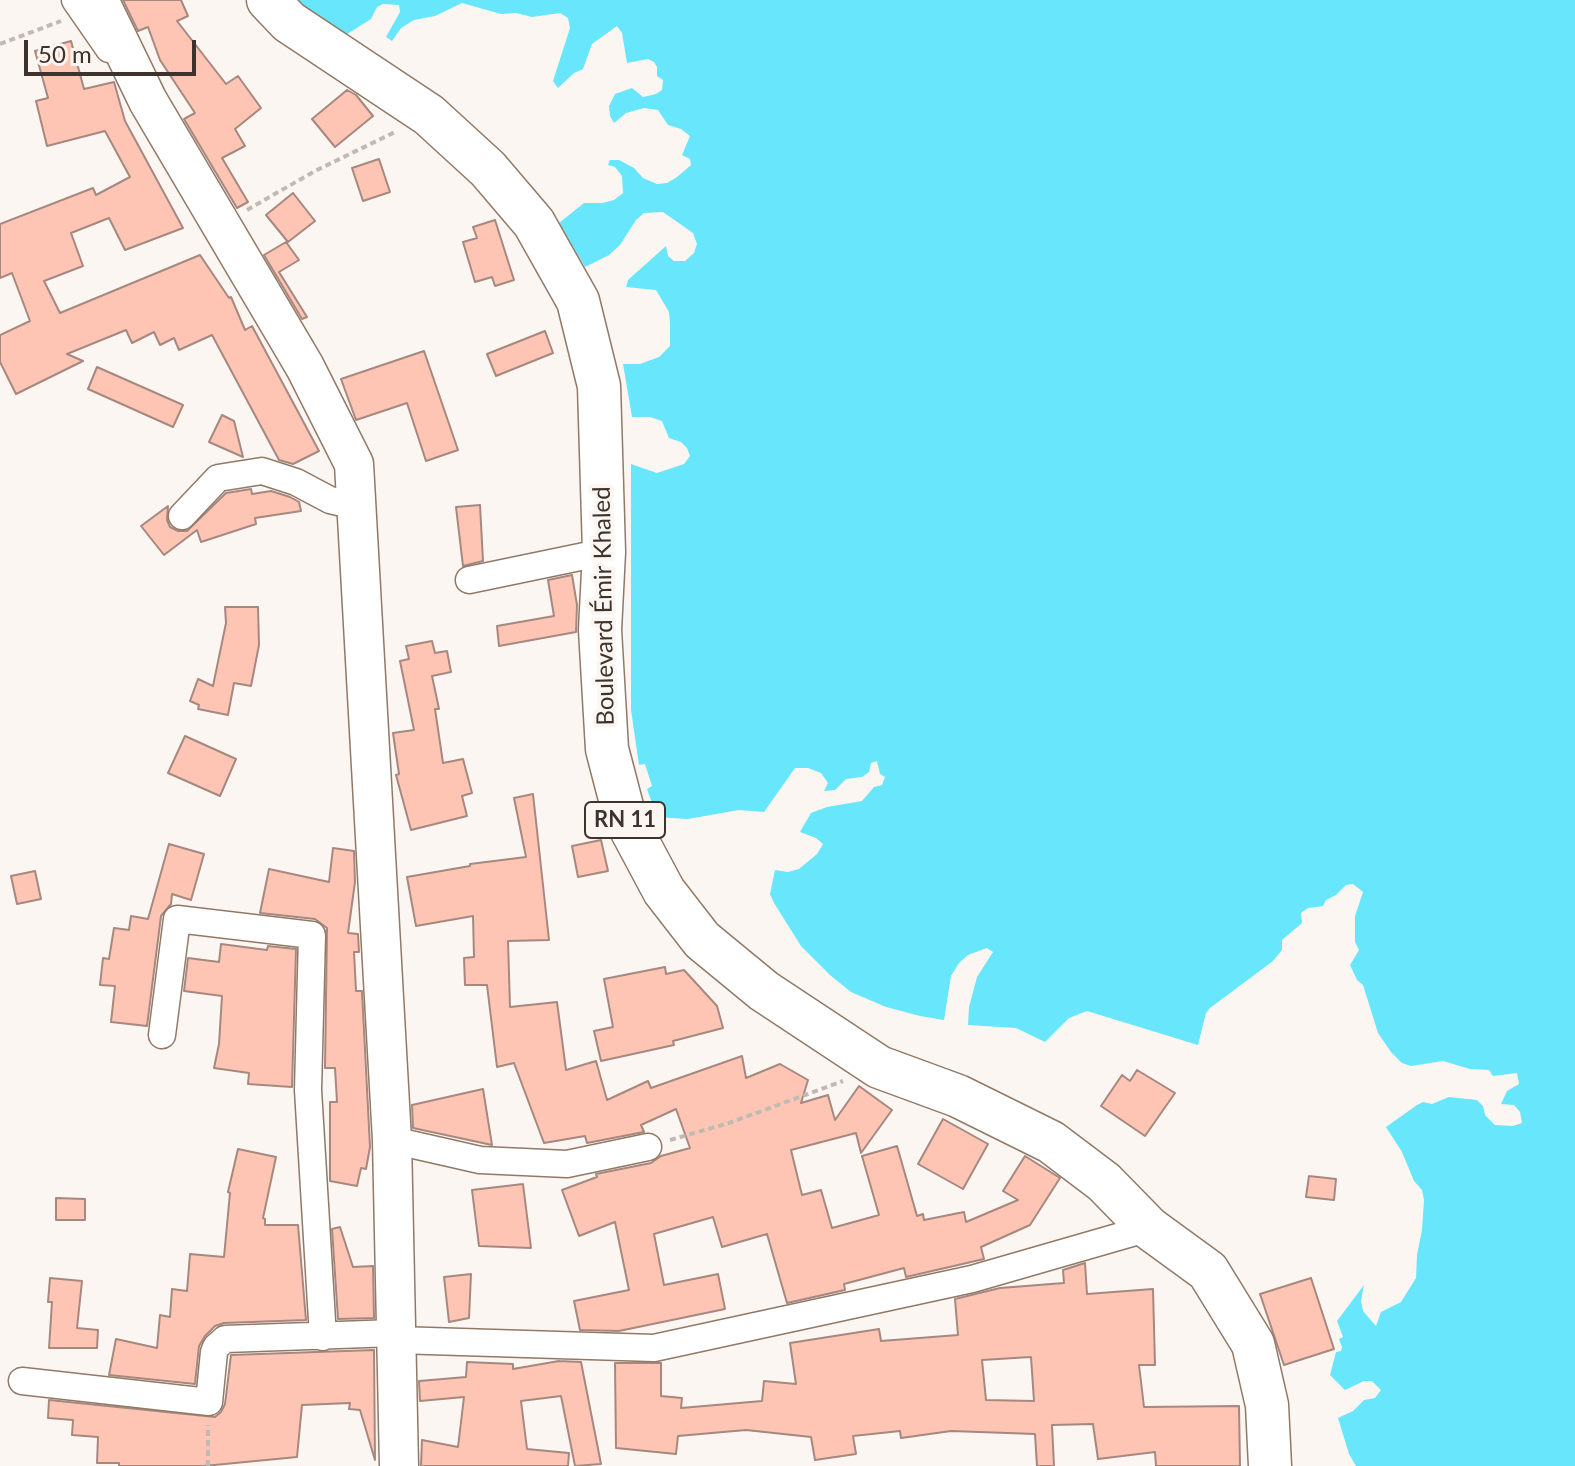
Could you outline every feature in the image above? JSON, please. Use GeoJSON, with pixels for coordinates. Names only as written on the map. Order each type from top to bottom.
{"type":"FeatureCollection","features":[{"type":"Feature","properties":{"kind":"main road","name":"Boulevard Émir Khaled"},"geometry":{"type":"LineString","coordinates":[[268,0],[289,22],[429,115],[488,169],[534,223],[578,301],[599,386],[604,552],[600,630],[607,749],[625,818],[657,879],[702,940],[764,991],[879,1067],[958,1096],[1051,1142],[1104,1182],[1149,1228],[1208,1271],[1253,1344],[1267,1405],[1270,1466]]}},
{"type":"Feature","properties":{"kind":"main road"},"geometry":{"type":"LineString","coordinates":[[85,4],[148,101],[222,225],[305,367],[354,464],[392,1140],[399,1466]]}},
{"type":"Feature","properties":{"kind":"street"},"geometry":{"type":"LineString","coordinates":[[182,516],[218,478],[262,471],[296,482],[330,500],[356,506]]}},
{"type":"Feature","properties":{"kind":"street"},"geometry":{"type":"LineString","coordinates":[[469,580],[604,552]]}},
{"type":"Feature","properties":{"kind":"street"},"geometry":{"type":"LineString","coordinates":[[162,1035],[177,919],[312,935],[308,1090],[323,1337]]}},
{"type":"Feature","properties":{"kind":"street"},"geometry":{"type":"LineString","coordinates":[[392,1140],[480,1160],[567,1164],[648,1147]]}},
{"type":"Feature","properties":{"kind":"street"},"geometry":{"type":"LineString","coordinates":[[22,1381],[209,1402],[214,1352],[225,1339],[396,1337],[654,1348],[972,1279],[1149,1228]]}},
{"type":"Feature","properties":{"kind":"path"},"geometry":{"type":"LineString","coordinates":[[0,44],[85,4]]}},
{"type":"Feature","properties":{"kind":"path"},"geometry":{"type":"LineString","coordinates":[[222,225],[315,171],[429,115]]}},
{"type":"Feature","properties":{"kind":"path"},"geometry":{"type":"LineString","coordinates":[[648,1147],[729,1123],[879,1067]]}},
{"type":"Feature","properties":{"kind":"path"},"geometry":{"type":"LineString","coordinates":[[208,1466],[209,1402]]}},
{"type":"Feature","properties":{"kind":"water"},"geometry":{"type":"Polygon","coordinates":[[[294,0],[1575,0],[1575,1466],[1356,1466],[1349,1454],[1338,1418],[1353,1411],[1364,1400],[1375,1398],[1381,1390],[1372,1381],[1364,1381],[1345,1390],[1330,1375],[1336,1352],[1341,1351],[1342,1347],[1339,1339],[1343,1337],[1337,1321],[1364,1285],[1363,1311],[1376,1326],[1381,1312],[1401,1302],[1416,1278],[1422,1230],[1422,1190],[1414,1181],[1402,1152],[1386,1127],[1423,1102],[1432,1104],[1449,1097],[1477,1100],[1495,1125],[1522,1123],[1520,1112],[1514,1105],[1501,1104],[1507,1091],[1519,1084],[1517,1073],[1493,1076],[1489,1070],[1470,1069],[1443,1061],[1411,1066],[1402,1063],[1391,1052],[1378,1033],[1363,985],[1350,965],[1359,950],[1355,942],[1355,916],[1363,892],[1353,884],[1346,885],[1326,900],[1323,906],[1308,908],[1301,913],[1302,923],[1282,940],[1282,950],[1273,961],[1206,1013],[1198,1045],[1087,1011],[1069,1018],[1045,1042],[1016,1028],[968,1025],[977,977],[993,952],[987,948],[968,955],[951,976],[944,1020],[920,1016],[886,1007],[851,992],[801,946],[774,903],[770,894],[775,870],[788,872],[799,869],[817,854],[823,844],[800,832],[811,813],[862,801],[874,787],[882,785],[885,777],[880,774],[877,761],[871,763],[869,772],[862,777],[846,779],[835,790],[824,791],[828,783],[821,773],[808,768],[795,768],[764,812],[739,810],[688,819],[657,817],[647,789],[652,786],[645,764],[639,765],[631,710],[631,464],[657,473],[684,464],[690,456],[681,442],[669,438],[662,421],[632,417],[623,364],[640,364],[659,357],[670,346],[670,323],[669,312],[656,290],[626,287],[628,280],[666,246],[668,256],[674,261],[685,261],[694,253],[697,244],[693,233],[663,212],[644,213],[620,245],[609,255],[585,267],[559,223],[584,203],[614,200],[623,193],[622,176],[615,167],[608,165],[610,160],[619,160],[634,168],[643,178],[657,184],[677,177],[691,165],[690,159],[682,155],[690,136],[668,125],[658,110],[644,108],[626,113],[614,123],[609,106],[615,94],[632,88],[643,97],[656,94],[662,90],[663,80],[657,76],[654,62],[648,59],[627,63],[622,33],[617,26],[592,44],[583,69],[558,88],[553,81],[570,28],[568,18],[560,13],[532,17],[516,13],[501,14],[462,3],[435,16],[414,20],[401,28],[392,41],[386,37],[400,12],[399,5],[383,4],[377,7],[371,19],[344,36],[294,0]]]}},
{"type":"Feature","properties":{"kind":"building"},"geometry":{"type":"Polygon","coordinates":[[[123,0],[181,0],[188,16],[177,21],[226,84],[238,76],[261,108],[235,129],[245,146],[222,158],[248,202],[237,208],[184,119],[195,113],[160,60],[148,27],[138,31],[123,0]]]}},
{"type":"Feature","properties":{"kind":"building"},"geometry":{"type":"Polygon","coordinates":[[[71,41],[84,89],[114,82],[125,121],[183,228],[125,250],[109,218],[71,233],[83,266],[44,281],[60,313],[200,255],[231,297],[245,330],[252,326],[319,451],[293,464],[279,460],[212,335],[179,350],[174,338],[160,345],[154,332],[132,343],[126,330],[67,354],[83,361],[16,394],[0,362],[0,335],[30,321],[12,273],[0,278],[0,224],[93,188],[96,195],[130,177],[105,131],[47,146],[36,101],[48,98],[35,51],[71,41]]]}},
{"type":"Feature","properties":{"kind":"building"},"geometry":{"type":"Polygon","coordinates":[[[347,90],[356,95],[373,116],[335,147],[312,119],[347,90]]]}},
{"type":"Feature","properties":{"kind":"building"},"geometry":{"type":"Polygon","coordinates":[[[379,159],[390,192],[363,201],[352,168],[379,159]]]}},
{"type":"Feature","properties":{"kind":"building"},"geometry":{"type":"Polygon","coordinates":[[[293,193],[315,221],[288,242],[266,215],[293,193]]]}},
{"type":"Feature","properties":{"kind":"building"},"geometry":{"type":"Polygon","coordinates":[[[495,220],[514,280],[495,286],[492,277],[475,282],[463,242],[477,238],[473,227],[495,220]]]}},
{"type":"Feature","properties":{"kind":"building"},"geometry":{"type":"Polygon","coordinates":[[[286,242],[299,260],[279,272],[307,317],[302,319],[264,255],[286,242]]]}},
{"type":"Feature","properties":{"kind":"building"},"geometry":{"type":"Polygon","coordinates":[[[545,331],[553,353],[496,376],[487,354],[545,331]]]}},
{"type":"Feature","properties":{"kind":"building"},"geometry":{"type":"Polygon","coordinates":[[[424,351],[458,450],[426,461],[407,403],[356,420],[341,379],[424,351]]]}},
{"type":"Feature","properties":{"kind":"building"},"geometry":{"type":"Polygon","coordinates":[[[97,367],[183,405],[173,427],[88,389],[97,367]]]}},
{"type":"Feature","properties":{"kind":"building"},"geometry":{"type":"Polygon","coordinates":[[[222,415],[234,421],[243,457],[209,442],[222,415]]]}},
{"type":"Feature","properties":{"kind":"building"},"geometry":{"type":"Polygon","coordinates":[[[251,489],[252,494],[271,491],[290,497],[299,502],[301,511],[255,518],[256,524],[201,542],[197,530],[164,555],[141,526],[168,506],[170,527],[187,531],[226,493],[251,489]]]}},
{"type":"Feature","properties":{"kind":"building"},"geometry":{"type":"Polygon","coordinates":[[[480,505],[483,561],[463,566],[456,507],[480,505]]]}},
{"type":"Feature","properties":{"kind":"building"},"geometry":{"type":"Polygon","coordinates":[[[572,575],[577,605],[576,632],[499,646],[497,626],[554,616],[548,580],[572,575]]]}},
{"type":"Feature","properties":{"kind":"building"},"geometry":{"type":"Polygon","coordinates":[[[225,607],[258,607],[259,645],[251,686],[234,683],[228,715],[198,709],[199,705],[190,701],[198,679],[213,686],[226,623],[225,607]]]}},
{"type":"Feature","properties":{"kind":"building"},"geometry":{"type":"Polygon","coordinates":[[[432,641],[435,653],[447,651],[451,672],[432,676],[439,709],[435,709],[443,763],[463,759],[472,793],[462,796],[467,816],[411,830],[396,775],[399,774],[393,733],[414,730],[400,661],[409,659],[406,646],[432,641]]]}},
{"type":"Feature","properties":{"kind":"building"},"geometry":{"type":"Polygon","coordinates":[[[185,736],[236,759],[220,796],[168,773],[185,736]]]}},
{"type":"Feature","properties":{"kind":"building"},"geometry":{"type":"Polygon","coordinates":[[[533,794],[549,940],[508,941],[510,1007],[557,1002],[566,1070],[596,1061],[607,1100],[648,1081],[651,1088],[742,1056],[746,1078],[780,1064],[808,1080],[801,1103],[828,1095],[835,1120],[859,1086],[892,1110],[861,1153],[856,1133],[791,1150],[802,1195],[821,1190],[832,1228],[879,1215],[862,1156],[897,1146],[917,1216],[923,1214],[924,1220],[964,1212],[966,1222],[1018,1200],[1003,1191],[1025,1156],[1060,1178],[1030,1225],[981,1247],[984,1259],[906,1277],[904,1268],[844,1284],[845,1290],[787,1303],[767,1234],[722,1247],[713,1217],[654,1234],[664,1285],[718,1274],[725,1309],[619,1331],[580,1330],[574,1301],[629,1290],[615,1222],[579,1236],[562,1190],[597,1177],[596,1174],[651,1163],[661,1156],[690,1148],[676,1109],[641,1125],[644,1132],[587,1143],[585,1136],[544,1143],[514,1063],[497,1067],[487,985],[465,985],[464,958],[474,957],[473,916],[416,926],[407,877],[526,857],[514,798],[533,794]]]}},
{"type":"Feature","properties":{"kind":"building"},"geometry":{"type":"Polygon","coordinates":[[[601,840],[608,871],[578,877],[572,846],[601,840]]]}},
{"type":"Feature","properties":{"kind":"building"},"geometry":{"type":"Polygon","coordinates":[[[169,844],[204,854],[191,900],[172,894],[171,904],[161,916],[147,1026],[111,1022],[115,986],[100,985],[103,958],[109,959],[114,928],[129,930],[131,916],[148,919],[169,844]]]}},
{"type":"Feature","properties":{"kind":"building"},"geometry":{"type":"Polygon","coordinates":[[[333,848],[354,851],[355,882],[348,933],[358,934],[359,952],[354,952],[356,991],[362,991],[370,1147],[366,1169],[361,1168],[357,1186],[330,1181],[330,1102],[337,1102],[335,1068],[325,1068],[327,928],[315,919],[260,913],[269,869],[329,882],[333,848]]]}},
{"type":"Feature","properties":{"kind":"building"},"geometry":{"type":"Polygon","coordinates":[[[35,871],[41,899],[17,904],[11,876],[35,871]]]}},
{"type":"Feature","properties":{"kind":"building"},"geometry":{"type":"Polygon","coordinates":[[[221,944],[267,950],[268,946],[296,949],[292,1087],[248,1084],[249,1073],[214,1068],[222,996],[184,991],[188,958],[219,962],[221,944]]]}},
{"type":"Feature","properties":{"kind":"building"},"geometry":{"type":"Polygon","coordinates":[[[665,967],[666,974],[684,970],[717,1006],[723,1028],[673,1041],[674,1045],[601,1061],[594,1031],[613,1027],[604,979],[665,967]]]}},
{"type":"Feature","properties":{"kind":"building"},"geometry":{"type":"Polygon","coordinates":[[[1137,1070],[1175,1093],[1145,1136],[1101,1106],[1122,1075],[1130,1081],[1137,1070]]]}},
{"type":"Feature","properties":{"kind":"building"},"geometry":{"type":"Polygon","coordinates":[[[483,1089],[492,1145],[413,1128],[412,1105],[483,1089]]]}},
{"type":"Feature","properties":{"kind":"building"},"geometry":{"type":"Polygon","coordinates":[[[943,1119],[988,1144],[963,1189],[918,1164],[943,1119]]]}},
{"type":"Feature","properties":{"kind":"building"},"geometry":{"type":"Polygon","coordinates":[[[238,1149],[276,1157],[263,1218],[265,1225],[298,1225],[306,1320],[224,1323],[215,1326],[199,1346],[195,1384],[109,1375],[116,1339],[157,1348],[160,1315],[170,1317],[172,1289],[187,1291],[190,1254],[224,1257],[228,1192],[238,1149]]]}},
{"type":"Feature","properties":{"kind":"building"},"geometry":{"type":"Polygon","coordinates":[[[1309,1176],[1336,1179],[1334,1200],[1306,1197],[1309,1176]]]}},
{"type":"Feature","properties":{"kind":"building"},"geometry":{"type":"Polygon","coordinates":[[[523,1184],[531,1248],[479,1246],[472,1190],[523,1184]]]}},
{"type":"Feature","properties":{"kind":"building"},"geometry":{"type":"Polygon","coordinates":[[[56,1198],[85,1199],[85,1220],[56,1220],[56,1198]]]}},
{"type":"Feature","properties":{"kind":"building"},"geometry":{"type":"Polygon","coordinates":[[[340,1227],[353,1267],[373,1266],[374,1318],[338,1319],[332,1229],[340,1227]]]}},
{"type":"Feature","properties":{"kind":"building"},"geometry":{"type":"Polygon","coordinates":[[[1085,1263],[1087,1294],[1153,1289],[1155,1365],[1139,1365],[1144,1407],[1239,1406],[1240,1466],[1156,1466],[1155,1452],[1098,1459],[1093,1424],[1052,1425],[1054,1466],[1037,1466],[1035,1434],[951,1431],[901,1438],[900,1431],[853,1436],[856,1454],[815,1460],[811,1437],[746,1430],[678,1436],[676,1454],[616,1448],[615,1363],[661,1363],[661,1396],[682,1398],[681,1408],[762,1401],[764,1381],[796,1384],[790,1343],[879,1329],[881,1341],[958,1335],[955,1299],[1000,1288],[1064,1283],[1063,1270],[1085,1263]],[[1031,1357],[982,1360],[986,1400],[1034,1401],[1031,1357]]]}},
{"type":"Feature","properties":{"kind":"building"},"geometry":{"type":"Polygon","coordinates":[[[471,1274],[469,1318],[449,1322],[444,1277],[471,1274]]]}},
{"type":"Feature","properties":{"kind":"building"},"geometry":{"type":"Polygon","coordinates":[[[50,1278],[82,1281],[77,1328],[98,1330],[97,1348],[49,1348],[50,1278]]]}},
{"type":"Feature","properties":{"kind":"building"},"geometry":{"type":"Polygon","coordinates":[[[1311,1278],[1334,1349],[1284,1365],[1260,1294],[1311,1278]]]}},
{"type":"Feature","properties":{"kind":"building"},"geometry":{"type":"Polygon","coordinates":[[[374,1350],[375,1460],[360,1410],[349,1409],[350,1403],[302,1405],[297,1457],[204,1466],[97,1463],[98,1437],[72,1435],[73,1420],[48,1418],[49,1400],[215,1417],[225,1404],[231,1355],[374,1350]]]}},
{"type":"Feature","properties":{"kind":"building"},"geometry":{"type":"Polygon","coordinates":[[[559,1361],[581,1362],[601,1464],[575,1466],[561,1396],[521,1401],[527,1449],[569,1453],[568,1466],[421,1466],[422,1440],[458,1447],[464,1397],[420,1401],[419,1381],[466,1377],[467,1362],[513,1364],[513,1369],[559,1361]]]}}]}
